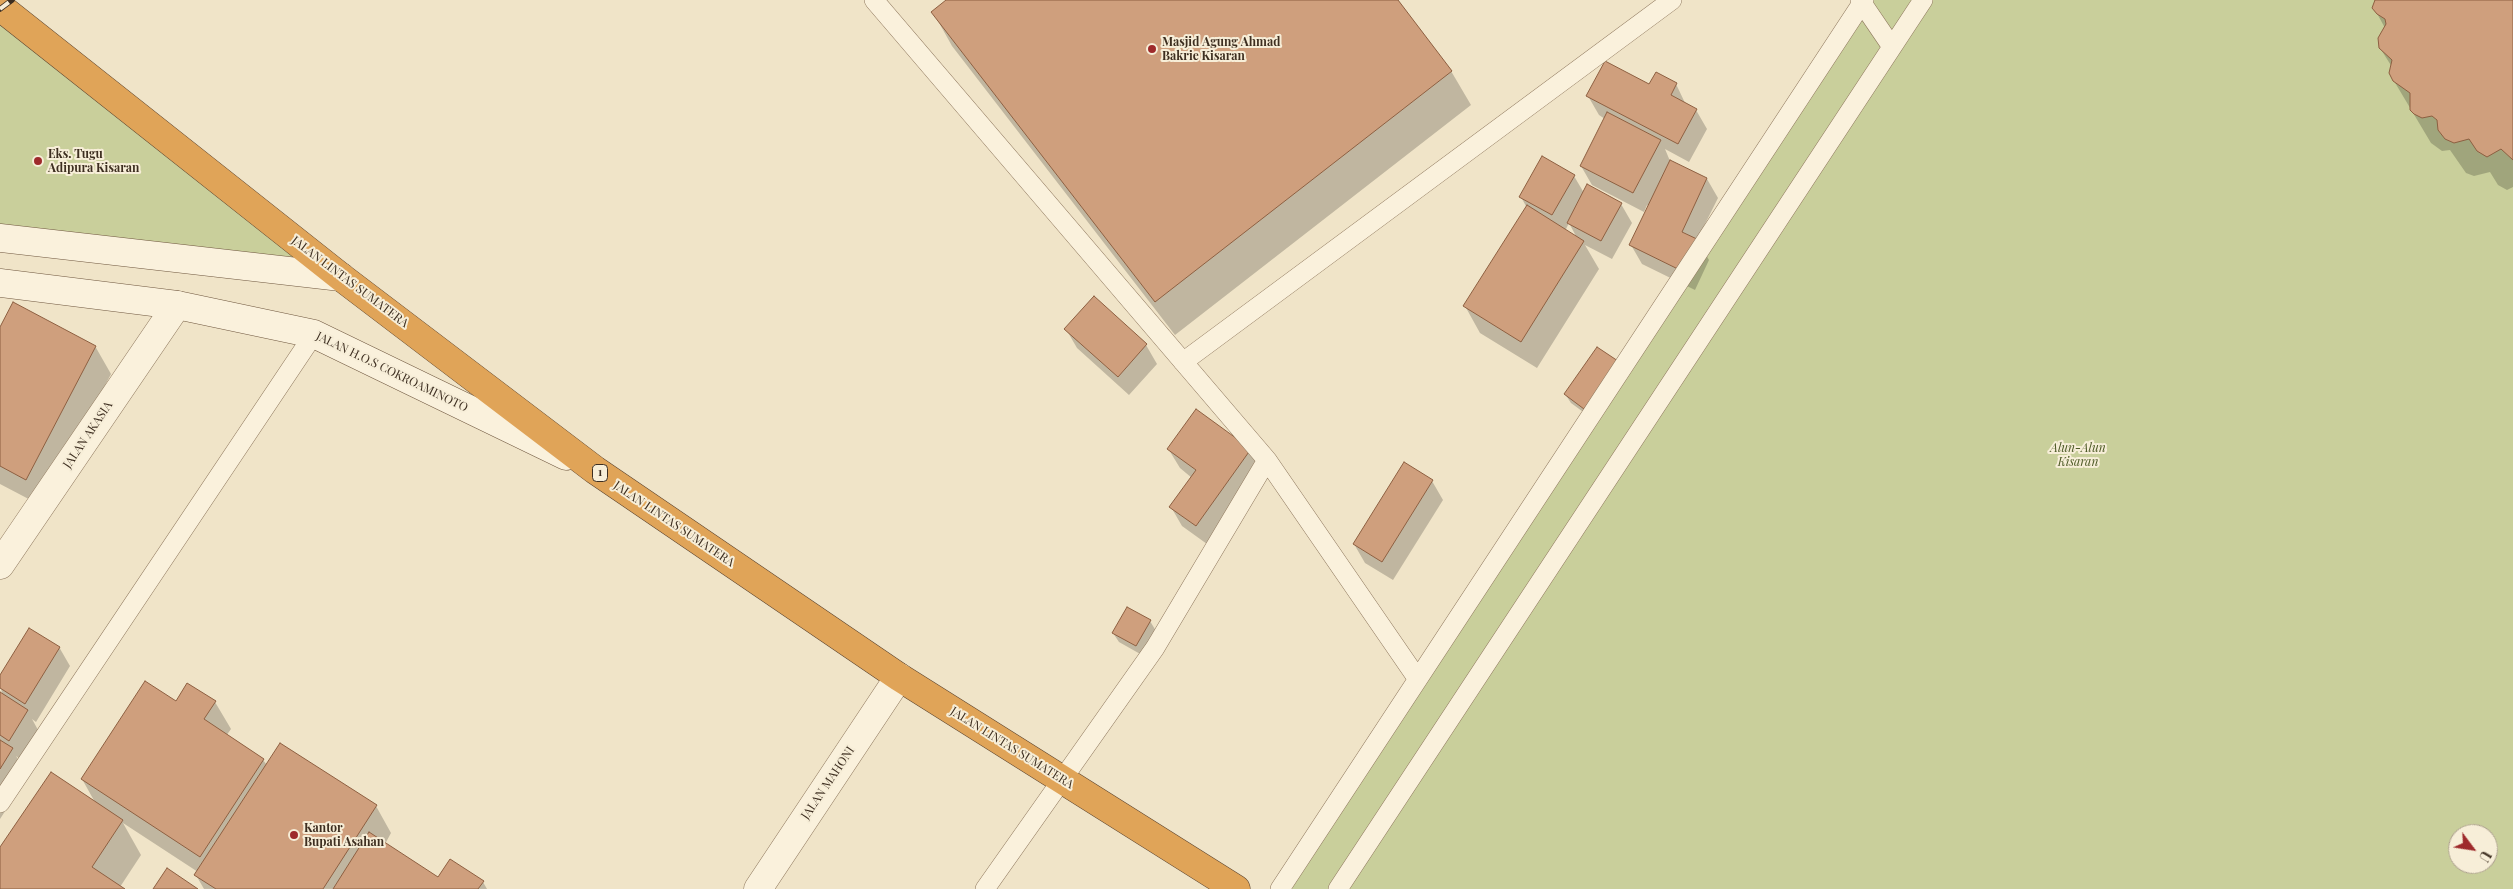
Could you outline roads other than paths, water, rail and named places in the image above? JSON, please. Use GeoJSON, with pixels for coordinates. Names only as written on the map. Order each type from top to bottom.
{"type":"FeatureCollection","features":[{"type":"Feature","properties":{"kind":"highway","name":"JALAN LINTAS SUMATERA"},"geometry":{"type":"LineString","coordinates":[[0,7],[341,277],[595,470],[899,677],[1236,889]]}},
{"type":"Feature","properties":{"kind":"main road"},"geometry":{"type":"LineString","coordinates":[[0,238],[341,277]]}},
{"type":"Feature","properties":{"kind":"main road","name":"JALAN H.O.S COKROAMINOTO"},"geometry":{"type":"LineString","coordinates":[[0,283],[177,305],[314,334],[595,470]]}},
{"type":"Feature","properties":{"kind":"main road","name":"JALAN AKASIA"},"geometry":{"type":"LineString","coordinates":[[0,565],[177,305]]}},
{"type":"Feature","properties":{"kind":"main road","name":"JALAN MAHONI"},"geometry":{"type":"LineString","coordinates":[[758,889],[899,677]]}},
{"type":"Feature","properties":{"kind":"lane"},"geometry":{"type":"LineString","coordinates":[[874,0],[1268,460],[1417,678]]}},
{"type":"Feature","properties":{"kind":"lane"},"geometry":{"type":"LineString","coordinates":[[1183,362],[1672,0]]}},
{"type":"Feature","properties":{"kind":"lane"},"geometry":{"type":"LineString","coordinates":[[1338,889],[1923,0]]}},
{"type":"Feature","properties":{"kind":"lane"},"geometry":{"type":"LineString","coordinates":[[1280,889],[1862,1],[1892,46]]}},
{"type":"Feature","properties":{"kind":"lane"},"geometry":{"type":"LineString","coordinates":[[0,803],[314,334]]}},
{"type":"Feature","properties":{"kind":"lane"},"geometry":{"type":"LineString","coordinates":[[985,889],[1155,648],[1268,460]]}},
{"type":"Feature","properties":{"kind":"railway"},"geometry":{"type":"LineString","coordinates":[[0,9],[12,0]]}},
{"type":"Feature","properties":{"kind":"place","name":"Masjid Agung Ahmad Bakrie Kisaran"},"geometry":{"type":"Point","coordinates":[1152,49]}},
{"type":"Feature","properties":{"kind":"place","name":"Eks. Tugu Adipura Kisaran"},"geometry":{"type":"Point","coordinates":[38,161]}},
{"type":"Feature","properties":{"kind":"place","name":"Kantor Bupati Asahan"},"geometry":{"type":"Point","coordinates":[294,835]}},
{"type":"Feature","properties":{"kind":"park label","name":"Alun-Alun Kisaran"},"geometry":{"type":"Point","coordinates":[2078,455]}}]}
